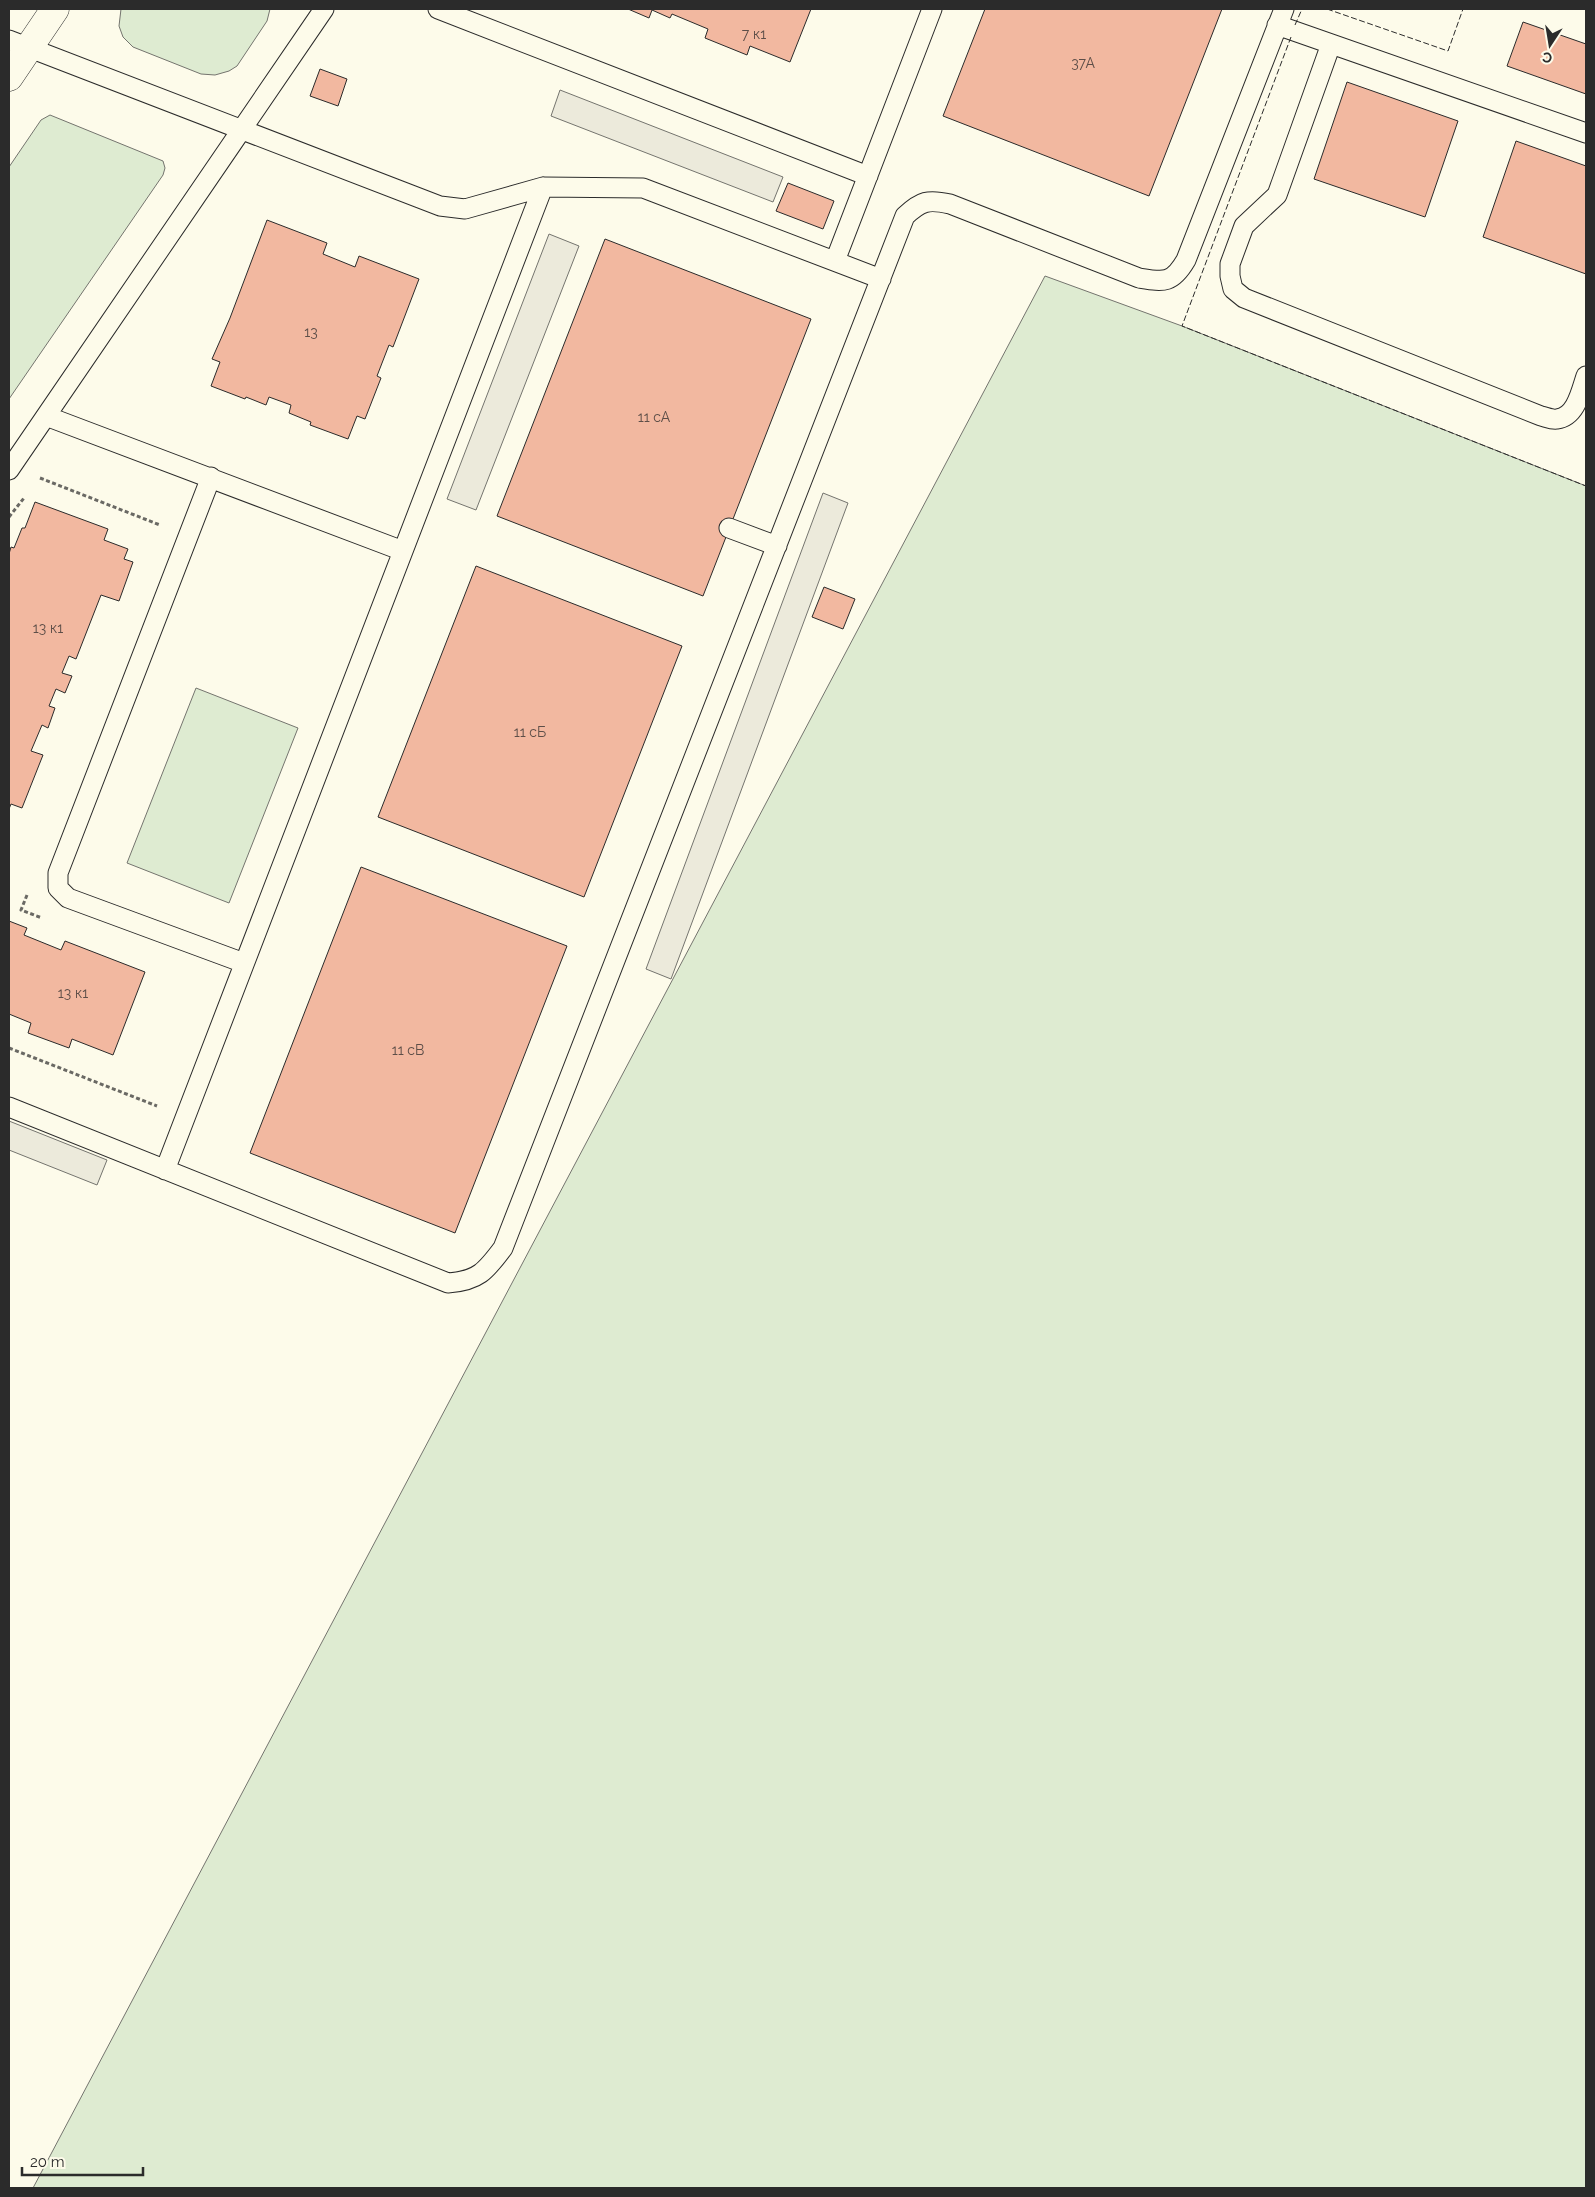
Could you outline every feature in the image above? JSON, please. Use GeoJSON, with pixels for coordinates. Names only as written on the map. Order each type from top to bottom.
{"type":"FeatureCollection","features":[{"type":"Feature","properties":{"kind":"street"},"geometry":{"type":"LineString","coordinates":[[9,77],[19,44],[55,9]]}},
{"type":"Feature","properties":{"kind":"lane"},"geometry":{"type":"LineString","coordinates":[[9,470],[324,9]]}},
{"type":"Feature","properties":{"kind":"lane"},"geometry":{"type":"LineString","coordinates":[[438,9],[868,176]]}},
{"type":"Feature","properties":{"kind":"lane"},"geometry":{"type":"LineString","coordinates":[[835,261],[932,9]]}},
{"type":"Feature","properties":{"kind":"lane"},"geometry":{"type":"LineString","coordinates":[[9,1108],[448,1283],[467,1282],[488,1268],[503,1248],[905,216],[917,204],[933,200],[950,204],[1139,278],[1162,282],[1177,275],[1186,260],[1278,14],[1331,44],[1586,133]]}},
{"type":"Feature","properties":{"kind":"lane"},"geometry":{"type":"LineString","coordinates":[[19,44],[440,206],[465,209],[543,187],[643,188],[881,279]]}},
{"type":"Feature","properties":{"kind":"lane"},"geometry":{"type":"LineString","coordinates":[[1331,44],[1277,195],[1244,226],[1240,234],[1230,264],[1233,289],[1244,298],[1541,416],[1557,419],[1570,413],[1577,402],[1586,376]]}},
{"type":"Feature","properties":{"kind":"lane"},"geometry":{"type":"LineString","coordinates":[[165,1170],[543,187]]}},
{"type":"Feature","properties":{"kind":"lane"},"geometry":{"type":"LineString","coordinates":[[46,416],[403,551]]}},
{"type":"Feature","properties":{"kind":"lane"},"geometry":{"type":"LineString","coordinates":[[210,478],[58,873],[58,888],[68,898],[244,963]]}},
{"type":"Feature","properties":{"kind":"lane"},"geometry":{"type":"LineString","coordinates":[[729,528],[777,546]]}},
{"type":"Feature","properties":{"kind":"path"},"geometry":{"type":"LineString","coordinates":[[9,1048],[164,1108]]}},
{"type":"Feature","properties":{"kind":"green space"},"geometry":{"type":"Polygon","coordinates":[[[121,9],[270,9],[267,21],[237,66],[229,71],[215,75],[201,74],[133,47],[123,37],[119,26],[121,9]]]}},
{"type":"Feature","properties":{"kind":"green space"},"geometry":{"type":"Polygon","coordinates":[[[50,115],[163,161],[165,168],[163,175],[9,399],[9,167],[41,120],[50,115]]]}},
{"type":"Feature","properties":{"kind":"green space"},"geometry":{"type":"Polygon","coordinates":[[[1045,276],[1182,326],[1586,486],[1586,2188],[33,2188],[1045,276]]]}},
{"type":"Feature","properties":{"kind":"green space"},"geometry":{"type":"Polygon","coordinates":[[[196,688],[298,728],[229,903],[127,863],[196,688]]]}},
{"type":"Feature","properties":{"kind":"shaded area"},"geometry":{"type":"Polygon","coordinates":[[[560,90],[783,177],[773,202],[551,116],[560,90]]]}},
{"type":"Feature","properties":{"kind":"shaded area"},"geometry":{"type":"Polygon","coordinates":[[[549,234],[579,246],[476,510],[447,499],[549,234]]]}},
{"type":"Feature","properties":{"kind":"shaded area"},"geometry":{"type":"Polygon","coordinates":[[[823,493],[848,503],[671,979],[646,969],[823,493]]]}},
{"type":"Feature","properties":{"kind":"shaded area"},"geometry":{"type":"Polygon","coordinates":[[[9,1121],[107,1160],[97,1185],[9,1150],[9,1121]]]}},
{"type":"Feature","properties":{"kind":"building"},"geometry":{"type":"Polygon","coordinates":[[[628,9],[811,9],[790,62],[750,46],[747,55],[705,38],[708,29],[672,14],[670,18],[652,10],[649,18],[628,9]]]}},
{"type":"Feature","properties":{"kind":"building"},"geometry":{"type":"Polygon","coordinates":[[[985,9],[1222,9],[1149,196],[943,116],[985,9]]]}},
{"type":"Feature","properties":{"kind":"building"},"geometry":{"type":"Polygon","coordinates":[[[1523,22],[1586,44],[1586,94],[1507,66],[1523,22]]]}},
{"type":"Feature","properties":{"kind":"building"},"geometry":{"type":"Polygon","coordinates":[[[320,69],[347,79],[338,106],[310,96],[320,69]]]}},
{"type":"Feature","properties":{"kind":"building"},"geometry":{"type":"Polygon","coordinates":[[[1347,82],[1458,121],[1425,217],[1314,179],[1347,82]]]}},
{"type":"Feature","properties":{"kind":"building"},"geometry":{"type":"Polygon","coordinates":[[[1516,141],[1586,166],[1586,274],[1483,237],[1516,141]]]}},
{"type":"Feature","properties":{"kind":"building"},"geometry":{"type":"Polygon","coordinates":[[[788,183],[834,201],[823,229],[776,211],[788,183]]]}},
{"type":"Feature","properties":{"kind":"building"},"geometry":{"type":"Polygon","coordinates":[[[267,220],[327,243],[323,254],[355,267],[359,256],[419,279],[393,347],[389,345],[377,376],[381,378],[365,419],[357,416],[348,439],[310,425],[311,422],[289,413],[291,405],[269,397],[266,405],[211,386],[220,362],[212,359],[230,318],[267,220]]]}},
{"type":"Feature","properties":{"kind":"building"},"geometry":{"type":"Polygon","coordinates":[[[605,239],[811,319],[703,596],[497,516],[605,239]]]}},
{"type":"Feature","properties":{"kind":"building"},"geometry":{"type":"Polygon","coordinates":[[[35,502],[108,529],[104,540],[128,549],[124,559],[133,562],[119,601],[101,595],[76,659],[69,656],[62,673],[72,676],[65,693],[56,689],[49,706],[55,708],[48,728],[42,725],[31,751],[43,755],[22,808],[11,804],[9,809],[9,554],[11,547],[14,548],[22,528],[25,528],[35,502]]]}},
{"type":"Feature","properties":{"kind":"building"},"geometry":{"type":"Polygon","coordinates":[[[476,566],[682,646],[584,897],[378,817],[476,566]]]}},
{"type":"Feature","properties":{"kind":"building"},"geometry":{"type":"Polygon","coordinates":[[[824,587],[855,599],[843,629],[812,617],[824,587]]]}},
{"type":"Feature","properties":{"kind":"building"},"geometry":{"type":"Polygon","coordinates":[[[361,867],[567,946],[455,1233],[250,1153],[361,867]]]}},
{"type":"Feature","properties":{"kind":"building"},"geometry":{"type":"Polygon","coordinates":[[[9,921],[27,928],[24,935],[61,950],[65,941],[145,972],[113,1055],[72,1039],[69,1048],[28,1033],[31,1023],[9,1014],[9,921]]]}},
{"type":"Feature","properties":{"kind":"fence"},"geometry":{"type":"LineString","coordinates":[[1295,25],[1302,9]]}},
{"type":"Feature","properties":{"kind":"fence"},"geometry":{"type":"LineString","coordinates":[[1327,9],[1448,51],[1463,9]]}},
{"type":"Feature","properties":{"kind":"fence"},"geometry":{"type":"LineString","coordinates":[[1291,37],[1182,326],[1586,486]]}}]}
